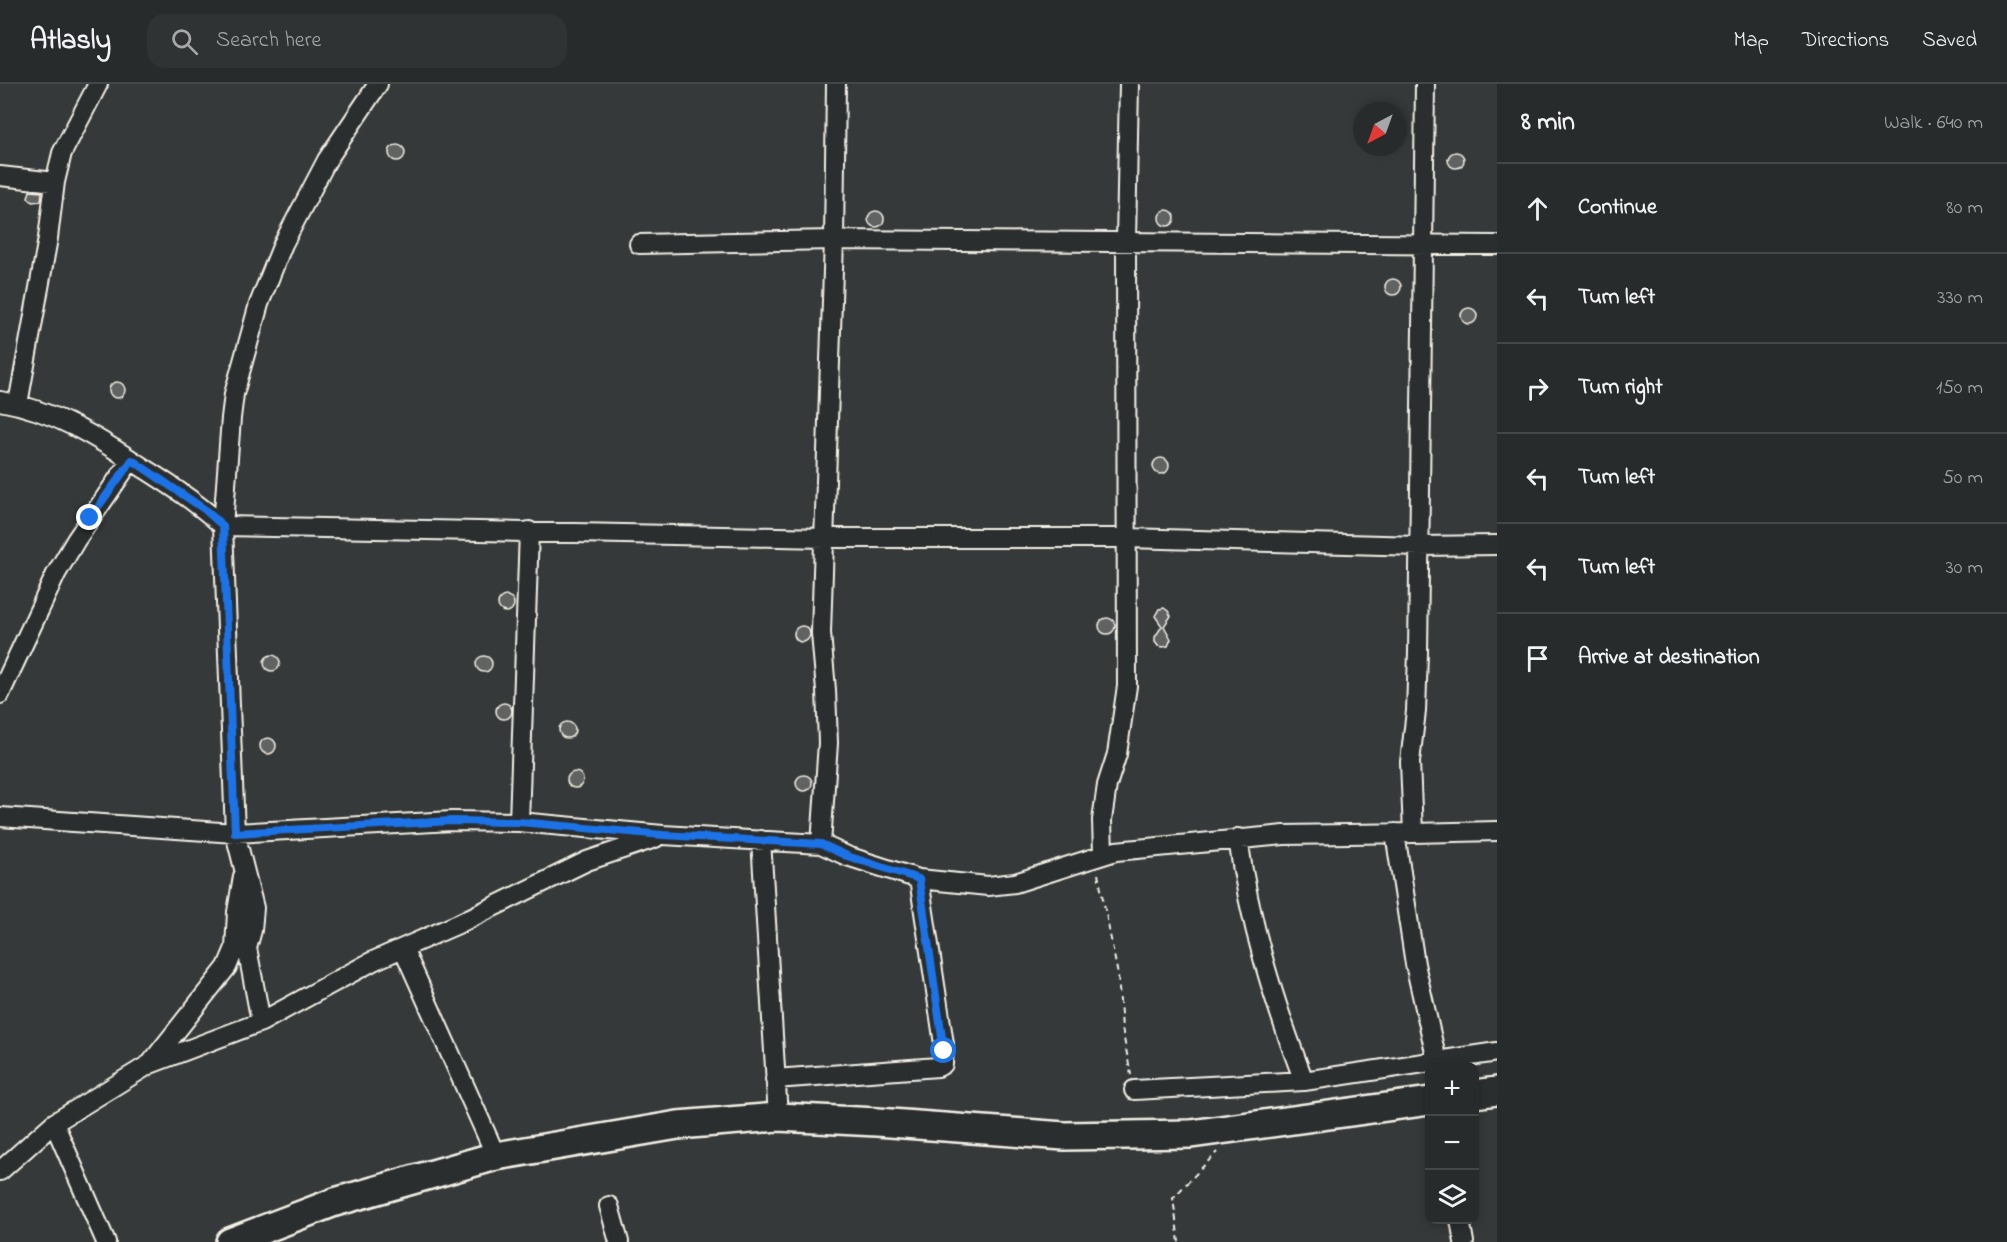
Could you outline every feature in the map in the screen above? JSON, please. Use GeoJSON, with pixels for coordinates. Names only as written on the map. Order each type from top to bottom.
{"type":"FeatureCollection","features":[{"type":"Feature","properties":{"kind":"highway"},"geometry":{"type":"LineString","coordinates":[[1479,1093],[1497,1091]]}},
{"type":"Feature","properties":{"kind":"highway"},"geometry":{"type":"LineString","coordinates":[[230,1242],[335,1202],[496,1156],[678,1125],[778,1117],[1064,1136],[1191,1134],[1425,1102]]}},
{"type":"Feature","properties":{"kind":"street"},"geometry":{"type":"LineString","coordinates":[[98,84],[62,153],[55,182],[48,238],[9,403],[66,422],[132,460],[204,509],[223,526],[825,538],[1127,538],[1419,546],[1497,545]]}},
{"type":"Feature","properties":{"kind":"street"},"geometry":{"type":"LineString","coordinates":[[261,1022],[241,948],[237,912],[244,870],[235,833],[223,526],[231,418],[234,394],[259,304],[283,244],[327,160],[378,84]]}},
{"type":"Feature","properties":{"kind":"street"},"geometry":{"type":"LineString","coordinates":[[821,844],[828,743],[821,633],[834,240],[836,84]]}},
{"type":"Feature","properties":{"kind":"street"},"geometry":{"type":"LineString","coordinates":[[1099,855],[1107,785],[1117,754],[1127,686],[1126,241],[1129,84]]}},
{"type":"Feature","properties":{"kind":"street"},"geometry":{"type":"LineString","coordinates":[[1425,84],[1418,653],[1416,711],[1404,833],[1415,964],[1437,1061]]}},
{"type":"Feature","properties":{"kind":"street"},"geometry":{"type":"LineString","coordinates":[[0,176],[55,182]]}},
{"type":"Feature","properties":{"kind":"street"},"geometry":{"type":"LineString","coordinates":[[639,244],[834,240],[1497,245]]}},
{"type":"Feature","properties":{"kind":"street"},"geometry":{"type":"LineString","coordinates":[[0,694],[56,574],[76,540],[132,460]]}},
{"type":"Feature","properties":{"kind":"street"},"geometry":{"type":"LineString","coordinates":[[519,822],[529,531]]}},
{"type":"Feature","properties":{"kind":"street"},"geometry":{"type":"LineString","coordinates":[[0,817],[235,833],[452,821],[519,822],[663,835],[821,844],[847,856],[919,879],[988,886],[1015,883],[1099,855],[1136,848],[1284,835],[1497,831]]}},
{"type":"Feature","properties":{"kind":"street"},"geometry":{"type":"LineString","coordinates":[[0,1171],[54,1123],[150,1064],[261,1022],[373,960],[587,861],[663,835]]}},
{"type":"Feature","properties":{"kind":"street"},"geometry":{"type":"LineString","coordinates":[[1238,838],[1244,885],[1268,978],[1304,1081]]}},
{"type":"Feature","properties":{"kind":"street"},"geometry":{"type":"LineString","coordinates":[[761,840],[778,1117]]}},
{"type":"Feature","properties":{"kind":"street"},"geometry":{"type":"LineString","coordinates":[[775,1079],[938,1067],[943,1064],[944,1044],[919,879]]}},
{"type":"Feature","properties":{"kind":"street"},"geometry":{"type":"LineString","coordinates":[[150,1064],[241,948]]}},
{"type":"Feature","properties":{"kind":"street"},"geometry":{"type":"LineString","coordinates":[[403,948],[496,1156]]}},
{"type":"Feature","properties":{"kind":"street"},"geometry":{"type":"LineString","coordinates":[[1134,1090],[1304,1081],[1497,1052]]}},
{"type":"Feature","properties":{"kind":"street"},"geometry":{"type":"LineString","coordinates":[[54,1123],[106,1242]]}},
{"type":"Feature","properties":{"kind":"street"},"geometry":{"type":"LineString","coordinates":[[609,1206],[619,1242]]}},
{"type":"Feature","properties":{"kind":"street"},"geometry":{"type":"LineString","coordinates":[[1461,1224],[1464,1242]]}},
{"type":"Feature","properties":{"kind":"path"},"geometry":{"type":"LineString","coordinates":[[1099,855],[1118,975],[1122,1028],[1134,1090]]}},
{"type":"Feature","properties":{"kind":"path"},"geometry":{"type":"LineString","coordinates":[[1179,1242],[1173,1198],[1223,1146],[1222,1130]]}},
{"type":"Feature","properties":{"kind":"building"},"geometry":{"type":"Polygon","coordinates":[[[397,145],[403,147],[405,153],[403,159],[397,161],[391,159],[389,153],[391,147],[397,145]]]}},
{"type":"Feature","properties":{"kind":"building"},"geometry":{"type":"Polygon","coordinates":[[[1456,152],[1462,154],[1464,160],[1462,166],[1456,168],[1450,166],[1448,160],[1450,154],[1456,152]]]}},
{"type":"Feature","properties":{"kind":"building"},"geometry":{"type":"Polygon","coordinates":[[[30,191],[42,192],[41,201],[32,202],[28,197],[30,191]]]}},
{"type":"Feature","properties":{"kind":"building"},"geometry":{"type":"Polygon","coordinates":[[[1167,210],[1173,212],[1175,218],[1173,224],[1167,226],[1161,224],[1159,218],[1161,212],[1167,210]]]}},
{"type":"Feature","properties":{"kind":"building"},"geometry":{"type":"Polygon","coordinates":[[[876,211],[882,213],[884,219],[882,225],[876,227],[870,225],[868,219],[870,213],[876,211]]]}},
{"type":"Feature","properties":{"kind":"building"},"geometry":{"type":"Polygon","coordinates":[[[1393,279],[1399,281],[1401,287],[1399,293],[1393,295],[1387,293],[1385,287],[1387,281],[1393,279]]]}},
{"type":"Feature","properties":{"kind":"building"},"geometry":{"type":"Polygon","coordinates":[[[1469,308],[1475,310],[1477,316],[1475,322],[1469,324],[1463,322],[1461,316],[1463,310],[1469,308]]]}},
{"type":"Feature","properties":{"kind":"building"},"geometry":{"type":"Polygon","coordinates":[[[117,382],[123,384],[125,390],[123,396],[117,398],[111,396],[109,390],[111,384],[117,382]]]}},
{"type":"Feature","properties":{"kind":"building"},"geometry":{"type":"Polygon","coordinates":[[[1161,458],[1167,460],[1169,466],[1167,472],[1161,474],[1155,472],[1153,466],[1155,460],[1161,458]]]}},
{"type":"Feature","properties":{"kind":"building"},"geometry":{"type":"Polygon","coordinates":[[[506,596],[512,598],[514,604],[512,610],[506,612],[500,610],[498,604],[500,598],[506,596]]]}},
{"type":"Feature","properties":{"kind":"building"},"geometry":{"type":"Polygon","coordinates":[[[1164,608],[1171,616],[1164,626],[1171,639],[1168,646],[1163,647],[1158,646],[1155,642],[1155,637],[1162,626],[1155,616],[1159,609],[1164,608]]]}},
{"type":"Feature","properties":{"kind":"building"},"geometry":{"type":"Polygon","coordinates":[[[1107,618],[1113,620],[1115,626],[1113,632],[1107,634],[1101,632],[1099,626],[1101,620],[1107,618]]]}},
{"type":"Feature","properties":{"kind":"building"},"geometry":{"type":"Polygon","coordinates":[[[802,626],[808,628],[810,634],[808,640],[802,642],[796,640],[794,634],[796,628],[802,626]]]}},
{"type":"Feature","properties":{"kind":"building"},"geometry":{"type":"Polygon","coordinates":[[[272,655],[278,657],[280,663],[278,669],[272,671],[266,669],[264,663],[266,657],[272,655]]]}},
{"type":"Feature","properties":{"kind":"building"},"geometry":{"type":"Polygon","coordinates":[[[484,656],[490,658],[492,664],[490,670],[484,672],[478,670],[476,664],[478,658],[484,656]]]}},
{"type":"Feature","properties":{"kind":"building"},"geometry":{"type":"Polygon","coordinates":[[[504,703],[510,705],[512,711],[510,717],[504,719],[498,717],[496,711],[498,705],[504,703]]]}},
{"type":"Feature","properties":{"kind":"building"},"geometry":{"type":"Polygon","coordinates":[[[567,722],[573,724],[575,730],[573,736],[567,738],[561,736],[559,730],[561,724],[567,722]]]}},
{"type":"Feature","properties":{"kind":"building"},"geometry":{"type":"Polygon","coordinates":[[[268,738],[274,740],[276,746],[274,752],[268,754],[262,752],[260,746],[262,740],[268,738]]]}},
{"type":"Feature","properties":{"kind":"building"},"geometry":{"type":"Polygon","coordinates":[[[575,772],[581,774],[583,780],[581,786],[575,788],[569,786],[567,780],[569,774],[575,772]]]}},
{"type":"Feature","properties":{"kind":"building"},"geometry":{"type":"Polygon","coordinates":[[[804,775],[810,777],[812,783],[810,789],[804,791],[798,789],[796,783],[798,777],[804,775]]]}},
{"type":"Feature","properties":{"kind":"route"},"geometry":{"type":"LineString","coordinates":[[90,518],[132,460],[204,509],[223,526],[235,833],[452,821],[519,822],[663,835],[821,844],[847,856],[919,879],[944,1051]]}}]}
